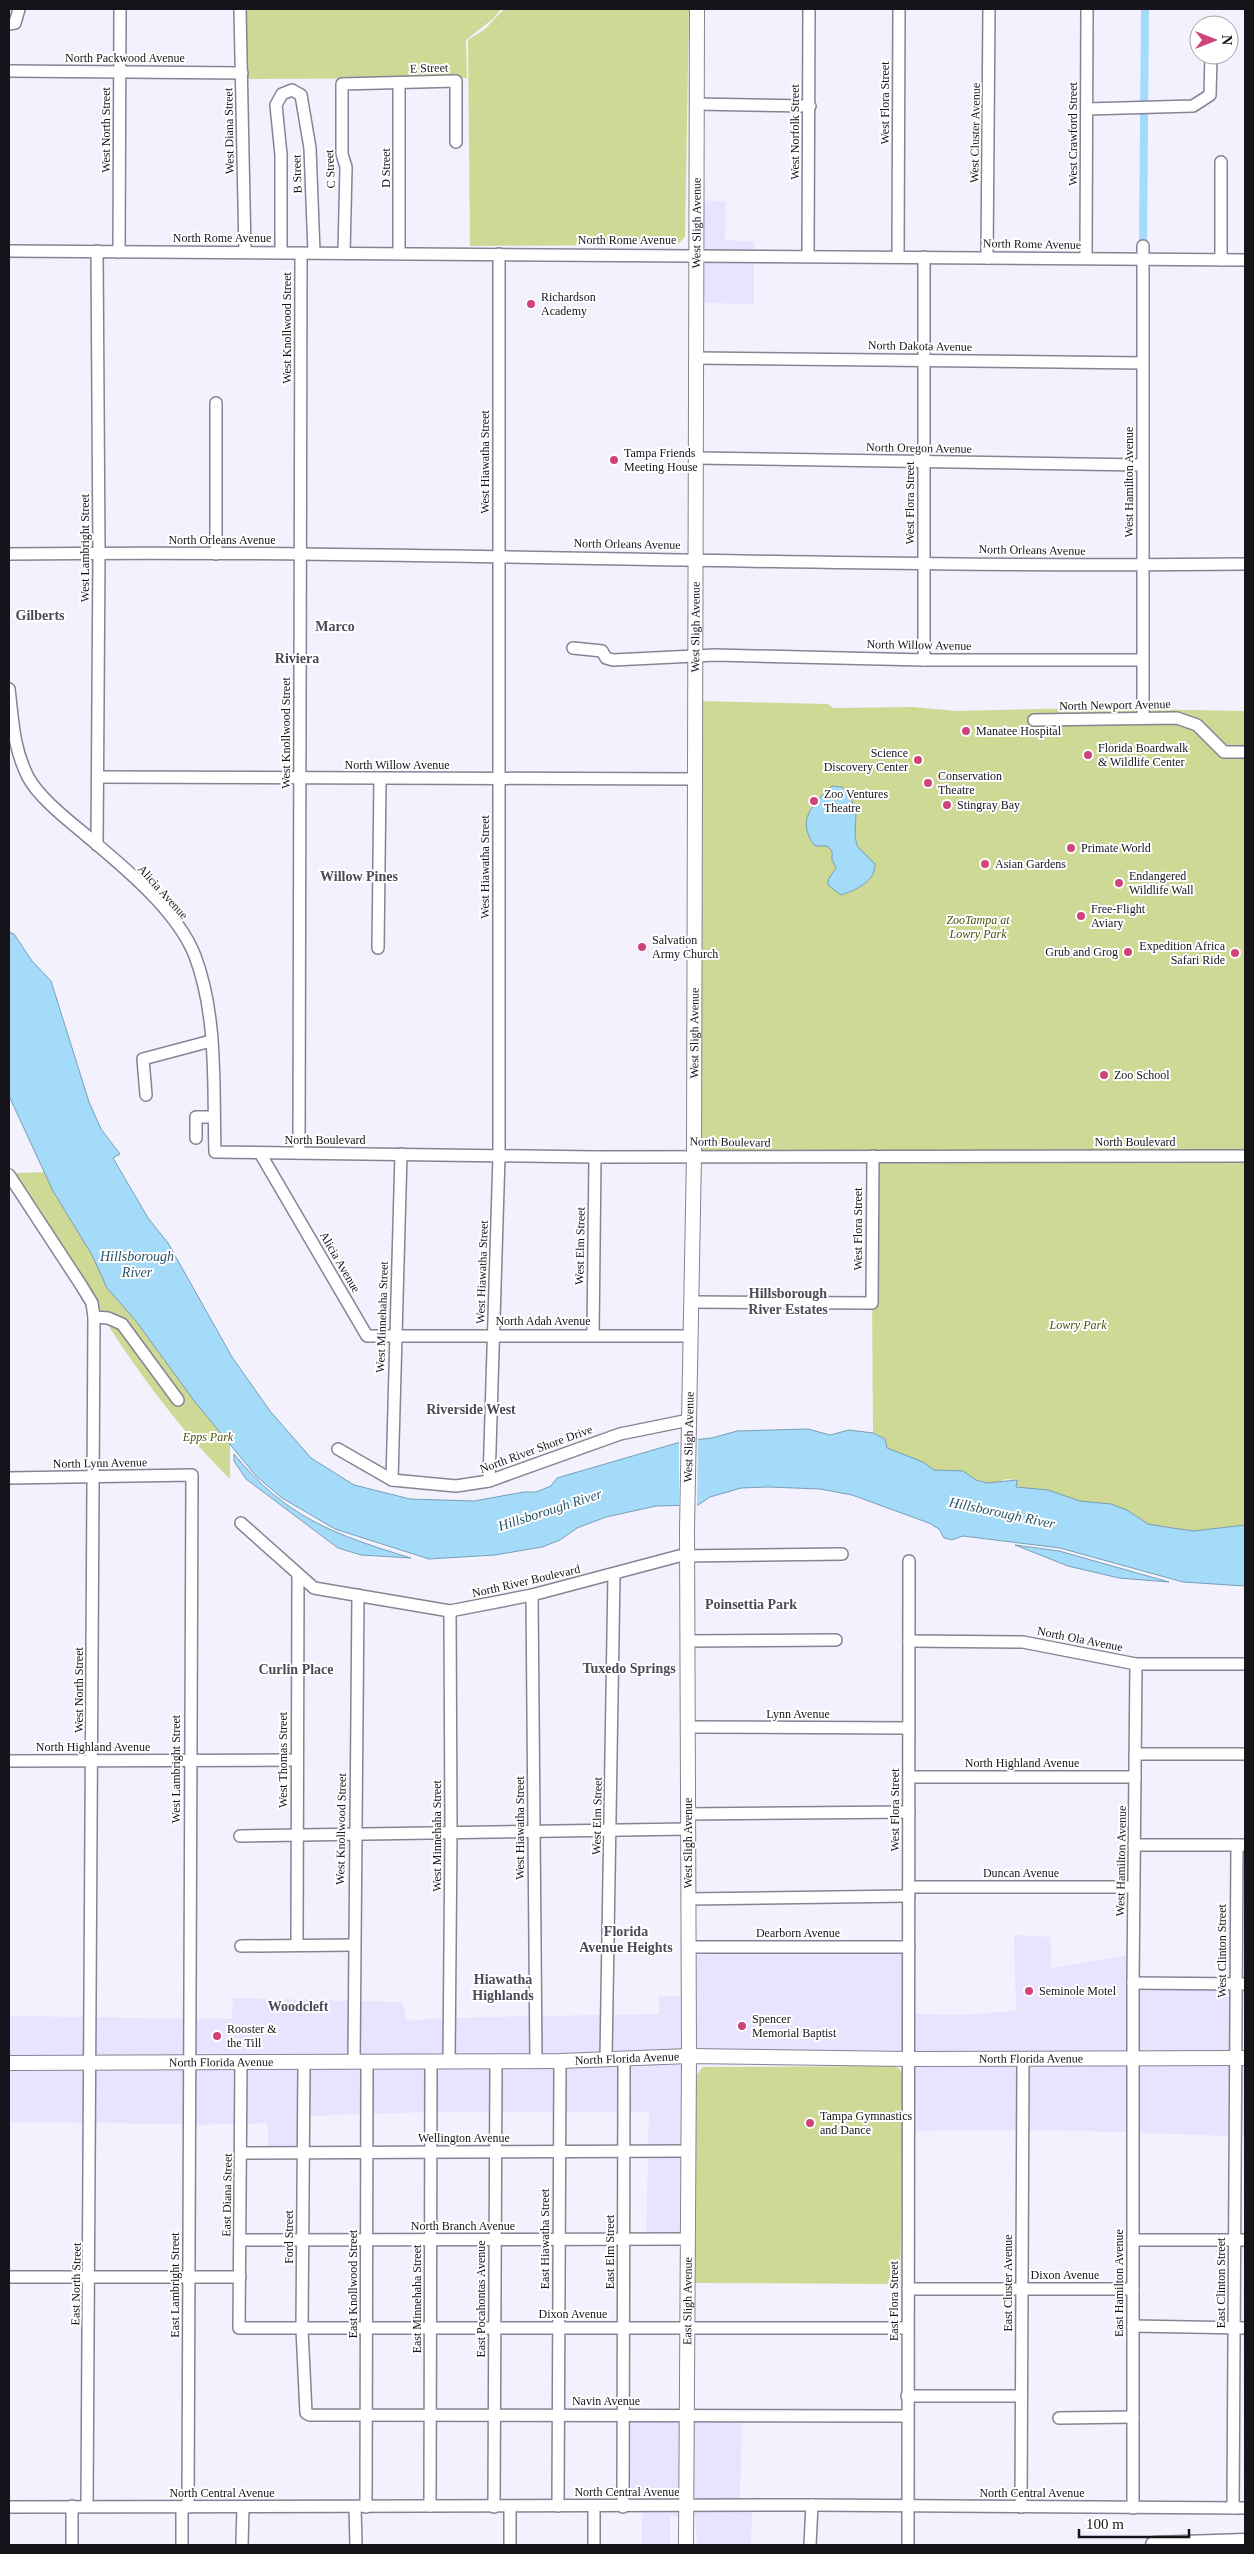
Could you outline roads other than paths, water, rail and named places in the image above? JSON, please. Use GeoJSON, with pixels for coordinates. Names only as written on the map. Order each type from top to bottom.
{"type":"FeatureCollection","features":[{"type":"Feature","properties":{"kind":"highway"},"geometry":{"type":"LineString","coordinates":[[1154,2545],[1245,2542]]}},
{"type":"Feature","properties":{"kind":"main road","name":"West Sligh Avenue"},"geometry":{"type":"LineString","coordinates":[[689,2056],[687,1529],[694,1156],[697,9]]}},
{"type":"Feature","properties":{"kind":"main road","name":"North Florida Avenue"},"geometry":{"type":"LineString","coordinates":[[9,2063],[560,2061],[689,2056],[908,2059],[1240,2058]]}},
{"type":"Feature","properties":{"kind":"main road","name":"East Sligh Avenue"},"geometry":{"type":"LineString","coordinates":[[686,2545],[689,2056]]}},
{"type":"Feature","properties":{"kind":"street"},"geometry":{"type":"LineString","coordinates":[[9,24],[16,23],[19,9]]}},
{"type":"Feature","properties":{"kind":"street","name":"West North Street"},"geometry":{"type":"LineString","coordinates":[[119,252],[120,9]]}},
{"type":"Feature","properties":{"kind":"street","name":"West Diana Street"},"geometry":{"type":"LineString","coordinates":[[240,9],[245,252]]}},
{"type":"Feature","properties":{"kind":"street","name":"West Norfolk Street"},"geometry":{"type":"LineString","coordinates":[[808,255],[809,9]]}},
{"type":"Feature","properties":{"kind":"street","name":"West Flora Street"},"geometry":{"type":"LineString","coordinates":[[898,256],[899,9]]}},
{"type":"Feature","properties":{"kind":"street","name":"West Cluster Avenue"},"geometry":{"type":"LineString","coordinates":[[987,258],[989,9]]}},
{"type":"Feature","properties":{"kind":"street","name":"West Crawford Street"},"geometry":{"type":"LineString","coordinates":[[1086,258],[1087,9]]}},
{"type":"Feature","properties":{"kind":"street"},"geometry":{"type":"LineString","coordinates":[[1087,109],[1193,106],[1210,95],[1211,65]]}},
{"type":"Feature","properties":{"kind":"street","name":"North Packwood Avenue"},"geometry":{"type":"LineString","coordinates":[[9,72],[242,73]]}},
{"type":"Feature","properties":{"kind":"street","name":"E Street"},"geometry":{"type":"LineString","coordinates":[[342,84],[456,81],[456,142]]}},
{"type":"Feature","properties":{"kind":"street","name":"D Street"},"geometry":{"type":"LineString","coordinates":[[400,83],[400,253]]}},
{"type":"Feature","properties":{"kind":"street","name":"C Street"},"geometry":{"type":"LineString","coordinates":[[342,84],[342,154],[346,167],[344,253]]}},
{"type":"Feature","properties":{"kind":"street","name":"B Street"},"geometry":{"type":"LineString","coordinates":[[281,252],[281,155],[276,105],[282,94],[292,90],[301,95],[310,148],[314,252]]}},
{"type":"Feature","properties":{"kind":"street"},"geometry":{"type":"LineString","coordinates":[[696,104],[810,106]]}},
{"type":"Feature","properties":{"kind":"street"},"geometry":{"type":"LineString","coordinates":[[1221,162],[1221,260]]}},
{"type":"Feature","properties":{"kind":"street","name":"West Hamilton Avenue"},"geometry":{"type":"LineString","coordinates":[[1143,246],[1143,718]]}},
{"type":"Feature","properties":{"kind":"street","name":"North Rome Avenue"},"geometry":{"type":"LineString","coordinates":[[9,251],[696,254],[1245,260]]}},
{"type":"Feature","properties":{"kind":"street","name":"West Lambright Street"},"geometry":{"type":"LineString","coordinates":[[97,251],[99,552],[97,844]]}},
{"type":"Feature","properties":{"kind":"street","name":"West Knollwood Street"},"geometry":{"type":"LineString","coordinates":[[299,1153],[302,252]]}},
{"type":"Feature","properties":{"kind":"street","name":"West Hiawatha Street"},"geometry":{"type":"LineString","coordinates":[[490,1481],[499,1156],[499,254]]}},
{"type":"Feature","properties":{"kind":"street","name":"West Flora Street"},"geometry":{"type":"LineString","coordinates":[[924,256],[924,660]]}},
{"type":"Feature","properties":{"kind":"street","name":"North Dakota Avenue"},"geometry":{"type":"LineString","coordinates":[[696,358],[1143,363]]}},
{"type":"Feature","properties":{"kind":"street"},"geometry":{"type":"LineString","coordinates":[[216,403],[216,554]]}},
{"type":"Feature","properties":{"kind":"street","name":"North Oregon Avenue"},"geometry":{"type":"LineString","coordinates":[[696,458],[1142,465]]}},
{"type":"Feature","properties":{"kind":"street","name":"North Orleans Avenue"},"geometry":{"type":"LineString","coordinates":[[9,554],[99,552],[498,555],[696,560],[1142,565],[1245,564]]}},
{"type":"Feature","properties":{"kind":"street","name":"North Willow Avenue"},"geometry":{"type":"LineString","coordinates":[[573,648],[602,651],[606,658],[613,660],[695,656],[924,660],[1142,660]]}},
{"type":"Feature","properties":{"kind":"street","name":"Alicia Avenue"},"geometry":{"type":"LineString","coordinates":[[9,688],[12,735],[29,779],[57,810],[97,844],[174,921],[194,956],[208,1002],[211,1041],[210,1117],[215,1152]]}},
{"type":"Feature","properties":{"kind":"street","name":"North Newport Avenue"},"geometry":{"type":"LineString","coordinates":[[1034,720],[1176,718],[1197,725],[1224,752],[1245,752]]}},
{"type":"Feature","properties":{"kind":"street","name":"North Willow Avenue"},"geometry":{"type":"LineString","coordinates":[[98,777],[695,779]]}},
{"type":"Feature","properties":{"kind":"street"},"geometry":{"type":"LineString","coordinates":[[378,948],[380,779]]}},
{"type":"Feature","properties":{"kind":"street"},"geometry":{"type":"LineString","coordinates":[[146,1095],[143,1059],[211,1041]]}},
{"type":"Feature","properties":{"kind":"street"},"geometry":{"type":"LineString","coordinates":[[196,1138],[196,1117],[210,1117]]}},
{"type":"Feature","properties":{"kind":"street","name":"North Boulevard"},"geometry":{"type":"LineString","coordinates":[[215,1152],[595,1157],[1245,1156]]}},
{"type":"Feature","properties":{"kind":"street","name":"Alicia Avenue"},"geometry":{"type":"LineString","coordinates":[[260,1153],[367,1336],[395,1336]]}},
{"type":"Feature","properties":{"kind":"street","name":"West Minnehaha Street"},"geometry":{"type":"LineString","coordinates":[[392,1480],[401,1154]]}},
{"type":"Feature","properties":{"kind":"street","name":"West Flora Street"},"geometry":{"type":"LineString","coordinates":[[692,1302],[872,1304],[873,1156]]}},
{"type":"Feature","properties":{"kind":"street","name":"West Elm Street"},"geometry":{"type":"LineString","coordinates":[[593,1335],[595,1157]]}},
{"type":"Feature","properties":{"kind":"street"},"geometry":{"type":"LineString","coordinates":[[9,1174],[81,1285],[92,1304],[94,1317],[108,1318],[122,1324],[178,1400]]}},
{"type":"Feature","properties":{"kind":"street","name":"West North Street"},"geometry":{"type":"LineString","coordinates":[[91,2063],[94,1317]]}},
{"type":"Feature","properties":{"kind":"street","name":"North Adah Avenue"},"geometry":{"type":"LineString","coordinates":[[395,1336],[691,1336]]}},
{"type":"Feature","properties":{"kind":"street","name":"North River Shore Drive"},"geometry":{"type":"LineString","coordinates":[[338,1449],[392,1480],[456,1486],[490,1481],[620,1434],[689,1422]]}},
{"type":"Feature","properties":{"kind":"street","name":"West Lambright Street"},"geometry":{"type":"LineString","coordinates":[[190,2062],[189,1760],[192,1475]]}},
{"type":"Feature","properties":{"kind":"street","name":"North Lynn Avenue"},"geometry":{"type":"LineString","coordinates":[[9,1478],[192,1475]]}},
{"type":"Feature","properties":{"kind":"street","name":"North River Boulevard"},"geometry":{"type":"LineString","coordinates":[[241,1523],[298,1576],[314,1588],[450,1612],[532,1595],[688,1555],[842,1554]]}},
{"type":"Feature","properties":{"kind":"street","name":"West Flora Street"},"geometry":{"type":"LineString","coordinates":[[908,2059],[909,1561]]}},
{"type":"Feature","properties":{"kind":"street","name":"West Elm Street"},"geometry":{"type":"LineString","coordinates":[[606,2059],[614,1574]]}},
{"type":"Feature","properties":{"kind":"street","name":"West Thomas Street"},"geometry":{"type":"LineString","coordinates":[[297,1944],[298,1576]]}},
{"type":"Feature","properties":{"kind":"street","name":"West Knollwood Street"},"geometry":{"type":"LineString","coordinates":[[358,1595],[354,1945],[360,2062]]}},
{"type":"Feature","properties":{"kind":"street","name":"West Hiawatha Street"},"geometry":{"type":"LineString","coordinates":[[532,1595],[536,2061]]}},
{"type":"Feature","properties":{"kind":"street","name":"West Minnehaha Street"},"geometry":{"type":"LineString","coordinates":[[449,2061],[450,1612]]}},
{"type":"Feature","properties":{"kind":"street"},"geometry":{"type":"LineString","coordinates":[[687,1641],[836,1640]]}},
{"type":"Feature","properties":{"kind":"street","name":"North Ola Avenue"},"geometry":{"type":"LineString","coordinates":[[909,1641],[1022,1642],[1136,1664],[1245,1664]]}},
{"type":"Feature","properties":{"kind":"street","name":"West Hamilton Avenue"},"geometry":{"type":"LineString","coordinates":[[1133,2058],[1136,1664]]}},
{"type":"Feature","properties":{"kind":"street","name":"Lynn Avenue"},"geometry":{"type":"LineString","coordinates":[[687,1727],[909,1728]]}},
{"type":"Feature","properties":{"kind":"street"},"geometry":{"type":"LineString","coordinates":[[1135,1754],[1245,1754]]}},
{"type":"Feature","properties":{"kind":"street","name":"North Highland Avenue"},"geometry":{"type":"LineString","coordinates":[[9,1761],[297,1760]]}},
{"type":"Feature","properties":{"kind":"street","name":"North Highland Avenue"},"geometry":{"type":"LineString","coordinates":[[909,1777],[1135,1777]]}},
{"type":"Feature","properties":{"kind":"street"},"geometry":{"type":"LineString","coordinates":[[688,1814],[909,1812]]}},
{"type":"Feature","properties":{"kind":"street"},"geometry":{"type":"LineString","coordinates":[[240,1836],[354,1833],[610,1832],[688,1829]]}},
{"type":"Feature","properties":{"kind":"street"},"geometry":{"type":"LineString","coordinates":[[1134,1844],[1241,1845]]}},
{"type":"Feature","properties":{"kind":"street","name":"West Clinton Street"},"geometry":{"type":"LineString","coordinates":[[1240,2058],[1241,1845]]}},
{"type":"Feature","properties":{"kind":"street","name":"Duncan Avenue"},"geometry":{"type":"LineString","coordinates":[[688,1898],[909,1891],[1134,1887]]}},
{"type":"Feature","properties":{"kind":"street"},"geometry":{"type":"LineString","coordinates":[[241,1946],[297,1944],[354,1945]]}},
{"type":"Feature","properties":{"kind":"street","name":"Dearborn Avenue"},"geometry":{"type":"LineString","coordinates":[[688,1947],[909,1948]]}},
{"type":"Feature","properties":{"kind":"street"},"geometry":{"type":"LineString","coordinates":[[1133,1983],[1240,1984]]}},
{"type":"Feature","properties":{"kind":"street","name":"East Elm Street"},"geometry":{"type":"LineString","coordinates":[[623,2507],[624,2058]]}},
{"type":"Feature","properties":{"kind":"street","name":"East Hamilton Avenue"},"geometry":{"type":"LineString","coordinates":[[1133,2058],[1133,2508]]}},
{"type":"Feature","properties":{"kind":"street","name":"East Clinton Street"},"geometry":{"type":"LineString","coordinates":[[1233,2508],[1240,2328],[1240,2058]]}},
{"type":"Feature","properties":{"kind":"street","name":"East Flora Street"},"geometry":{"type":"LineString","coordinates":[[908,2059],[908,2543]]}},
{"type":"Feature","properties":{"kind":"street","name":"East Cluster Avenue"},"geometry":{"type":"LineString","coordinates":[[1021,2507],[1023,2059]]}},
{"type":"Feature","properties":{"kind":"street","name":"East Minnehaha Street"},"geometry":{"type":"LineString","coordinates":[[430,2506],[431,2061]]}},
{"type":"Feature","properties":{"kind":"street","name":"East Pocahontas Avenue"},"geometry":{"type":"LineString","coordinates":[[494,2507],[496,2061]]}},
{"type":"Feature","properties":{"kind":"street","name":"East Hiawatha Street"},"geometry":{"type":"LineString","coordinates":[[558,2506],[560,2061]]}},
{"type":"Feature","properties":{"kind":"street","name":"East Lambright Street"},"geometry":{"type":"LineString","coordinates":[[182,2545],[185,2507],[189,2276],[190,2062]]}},
{"type":"Feature","properties":{"kind":"street","name":"East Diana Street"},"geometry":{"type":"LineString","coordinates":[[239,2328],[241,2062]]}},
{"type":"Feature","properties":{"kind":"street","name":"Ford Street"},"geometry":{"type":"LineString","coordinates":[[304,2062],[302,2329],[306,2413]]}},
{"type":"Feature","properties":{"kind":"street","name":"East Knollwood Street"},"geometry":{"type":"LineString","coordinates":[[356,2545],[361,2507],[367,2416],[367,2153],[360,2062]]}},
{"type":"Feature","properties":{"kind":"street","name":"East North Street"},"geometry":{"type":"LineString","coordinates":[[87,2506],[91,2063]]}},
{"type":"Feature","properties":{"kind":"street","name":"Wellington Avenue"},"geometry":{"type":"LineString","coordinates":[[241,2153],[688,2151]]}},
{"type":"Feature","properties":{"kind":"street","name":"North Branch Avenue"},"geometry":{"type":"LineString","coordinates":[[240,2240],[687,2239]]}},
{"type":"Feature","properties":{"kind":"street"},"geometry":{"type":"LineString","coordinates":[[1133,2240],[1240,2240]]}},
{"type":"Feature","properties":{"kind":"street"},"geometry":{"type":"LineString","coordinates":[[9,2277],[240,2277]]}},
{"type":"Feature","properties":{"kind":"street","name":"Dixon Avenue"},"geometry":{"type":"LineString","coordinates":[[908,2289],[1133,2289]]}},
{"type":"Feature","properties":{"kind":"street"},"geometry":{"type":"LineString","coordinates":[[1133,2326],[1240,2328]]}},
{"type":"Feature","properties":{"kind":"street","name":"Dixon Avenue"},"geometry":{"type":"LineString","coordinates":[[239,2328],[907,2328]]}},
{"type":"Feature","properties":{"kind":"street"},"geometry":{"type":"LineString","coordinates":[[907,2396],[1021,2396]]}},
{"type":"Feature","properties":{"kind":"street","name":"Navin Avenue"},"geometry":{"type":"LineString","coordinates":[[306,2413],[310,2416],[622,2414],[908,2416]]}},
{"type":"Feature","properties":{"kind":"street"},"geometry":{"type":"LineString","coordinates":[[1059,2418],[1133,2417]]}},
{"type":"Feature","properties":{"kind":"street"},"geometry":{"type":"LineString","coordinates":[[810,2545],[812,2505]]}},
{"type":"Feature","properties":{"kind":"street","name":"North Central Avenue"},"geometry":{"type":"LineString","coordinates":[[9,2507],[623,2507],[812,2505],[1245,2508]]}},
{"type":"Feature","properties":{"kind":"street"},"geometry":{"type":"LineString","coordinates":[[72,2506],[72,2545]]}},
{"type":"Feature","properties":{"kind":"street"},"geometry":{"type":"LineString","coordinates":[[242,2545],[243,2507]]}},
{"type":"Feature","properties":{"kind":"street"},"geometry":{"type":"LineString","coordinates":[[510,2507],[510,2545]]}},
{"type":"Feature","properties":{"kind":"street"},"geometry":{"type":"LineString","coordinates":[[594,2507],[594,2545]]}},
{"type":"Feature","properties":{"kind":"water"},"geometry":{"type":"Polygon","coordinates":[[[832,786],[842,787],[851,797],[856,815],[855,835],[857,846],[875,864],[872,876],[864,884],[853,891],[841,895],[828,885],[828,880],[836,868],[832,860],[832,851],[827,846],[815,846],[809,837],[807,828],[807,820],[813,806],[832,786]]]}},
{"type":"Feature","properties":{"kind":"water","name":"Hillsborough River"},"geometry":{"type":"Polygon","coordinates":[[[9,932],[14,934],[32,961],[51,981],[89,1102],[101,1129],[120,1154],[113,1158],[148,1218],[168,1243],[232,1357],[270,1411],[311,1458],[354,1485],[410,1499],[474,1501],[524,1492],[536,1492],[551,1486],[557,1478],[684,1441],[712,1438],[737,1431],[808,1429],[830,1435],[849,1430],[873,1433],[885,1439],[887,1448],[923,1462],[934,1470],[963,1471],[976,1480],[987,1483],[1017,1480],[1016,1487],[1048,1490],[1080,1501],[1111,1504],[1127,1510],[1148,1524],[1194,1531],[1245,1525],[1245,1586],[1183,1582],[1060,1548],[963,1536],[952,1540],[944,1538],[939,1529],[929,1523],[852,1495],[820,1489],[741,1488],[710,1497],[698,1505],[656,1506],[606,1517],[577,1528],[560,1540],[542,1547],[495,1555],[429,1559],[335,1529],[282,1498],[256,1476],[195,1402],[136,1321],[107,1288],[92,1255],[53,1191],[9,1096],[9,932]]]}},
{"type":"Feature","properties":{"kind":"water"},"geometry":{"type":"Polygon","coordinates":[[[234,1454],[253,1476],[292,1509],[335,1532],[411,1558],[361,1555],[338,1548],[246,1479],[234,1461],[234,1454]]]}},
{"type":"Feature","properties":{"kind":"water"},"geometry":{"type":"Polygon","coordinates":[[[1015,1545],[1059,1551],[1169,1582],[1119,1578],[1068,1566],[1015,1545]]]}},
{"type":"Feature","properties":{"kind":"waterway"},"geometry":{"type":"LineString","coordinates":[[1143,246],[1145,9]]}},
{"type":"Feature","properties":{"kind":"place","name":"Richardson Academy"},"geometry":{"type":"Point","coordinates":[531,304]}},
{"type":"Feature","properties":{"kind":"place","name":"Tampa Friends Meeting House"},"geometry":{"type":"Point","coordinates":[614,460]}},
{"type":"Feature","properties":{"kind":"place","name":"Manatee Hospital"},"geometry":{"type":"Point","coordinates":[966,731]}},
{"type":"Feature","properties":{"kind":"place","name":"Florida Boardwalk & Wildlife Center"},"geometry":{"type":"Point","coordinates":[1088,755]}},
{"type":"Feature","properties":{"kind":"place","name":"Science Discovery Center"},"geometry":{"type":"Point","coordinates":[918,760]}},
{"type":"Feature","properties":{"kind":"place","name":"Conservation Theatre"},"geometry":{"type":"Point","coordinates":[928,783]}},
{"type":"Feature","properties":{"kind":"place","name":"Zoo Ventures Theatre"},"geometry":{"type":"Point","coordinates":[814,801]}},
{"type":"Feature","properties":{"kind":"place","name":"Stingray Bay"},"geometry":{"type":"Point","coordinates":[947,805]}},
{"type":"Feature","properties":{"kind":"place","name":"Primate World"},"geometry":{"type":"Point","coordinates":[1071,848]}},
{"type":"Feature","properties":{"kind":"place","name":"Asian Gardens"},"geometry":{"type":"Point","coordinates":[985,864]}},
{"type":"Feature","properties":{"kind":"place","name":"Endangered Wildlife Wall"},"geometry":{"type":"Point","coordinates":[1119,883]}},
{"type":"Feature","properties":{"kind":"place","name":"Free-Flight Aviary"},"geometry":{"type":"Point","coordinates":[1081,916]}},
{"type":"Feature","properties":{"kind":"place","name":"Salvation Army Church"},"geometry":{"type":"Point","coordinates":[642,947]}},
{"type":"Feature","properties":{"kind":"place","name":"Grub and Grog"},"geometry":{"type":"Point","coordinates":[1128,952]}},
{"type":"Feature","properties":{"kind":"place","name":"Expedition Africa Safari Ride"},"geometry":{"type":"Point","coordinates":[1235,953]}},
{"type":"Feature","properties":{"kind":"place","name":"Zoo School"},"geometry":{"type":"Point","coordinates":[1104,1075]}},
{"type":"Feature","properties":{"kind":"place","name":"Seminole Motel"},"geometry":{"type":"Point","coordinates":[1029,1991]}},
{"type":"Feature","properties":{"kind":"place","name":"Spencer Memorial Baptist"},"geometry":{"type":"Point","coordinates":[742,2026]}},
{"type":"Feature","properties":{"kind":"place","name":"Rooster & the Till"},"geometry":{"type":"Point","coordinates":[217,2036]}},
{"type":"Feature","properties":{"kind":"place","name":"Tampa Gymnastics and Dance"},"geometry":{"type":"Point","coordinates":[810,2123]}},
{"type":"Feature","properties":{"kind":"district","name":"Gilberts"},"geometry":{"type":"Point","coordinates":[40,615]}},
{"type":"Feature","properties":{"kind":"district","name":"Marco"},"geometry":{"type":"Point","coordinates":[335,626]}},
{"type":"Feature","properties":{"kind":"district","name":"Riviera"},"geometry":{"type":"Point","coordinates":[297,658]}},
{"type":"Feature","properties":{"kind":"district","name":"Willow Pines"},"geometry":{"type":"Point","coordinates":[359,876]}},
{"type":"Feature","properties":{"kind":"district","name":"Hillsborough River Estates"},"geometry":{"type":"Point","coordinates":[788,1302]}},
{"type":"Feature","properties":{"kind":"district","name":"Riverside West"},"geometry":{"type":"Point","coordinates":[471,1409]}},
{"type":"Feature","properties":{"kind":"district","name":"Poinsettia Park"},"geometry":{"type":"Point","coordinates":[751,1604]}},
{"type":"Feature","properties":{"kind":"district","name":"Tuxedo Springs"},"geometry":{"type":"Point","coordinates":[629,1668]}},
{"type":"Feature","properties":{"kind":"district","name":"Curlin Place"},"geometry":{"type":"Point","coordinates":[296,1669]}},
{"type":"Feature","properties":{"kind":"district","name":"Florida Avenue Heights"},"geometry":{"type":"Point","coordinates":[626,1939]}},
{"type":"Feature","properties":{"kind":"district","name":"Hiawatha Highlands"},"geometry":{"type":"Point","coordinates":[503,1988]}},
{"type":"Feature","properties":{"kind":"district","name":"Woodcleft"},"geometry":{"type":"Point","coordinates":[298,2006]}},
{"type":"Feature","properties":{"kind":"park label","name":"ZooTampa at Lowry Park"},"geometry":{"type":"Point","coordinates":[978,927]}},
{"type":"Feature","properties":{"kind":"park label","name":"Lowry Park"},"geometry":{"type":"Point","coordinates":[1078,1325]}},
{"type":"Feature","properties":{"kind":"park label","name":"Epps Park"},"geometry":{"type":"Point","coordinates":[208,1437]}}]}
